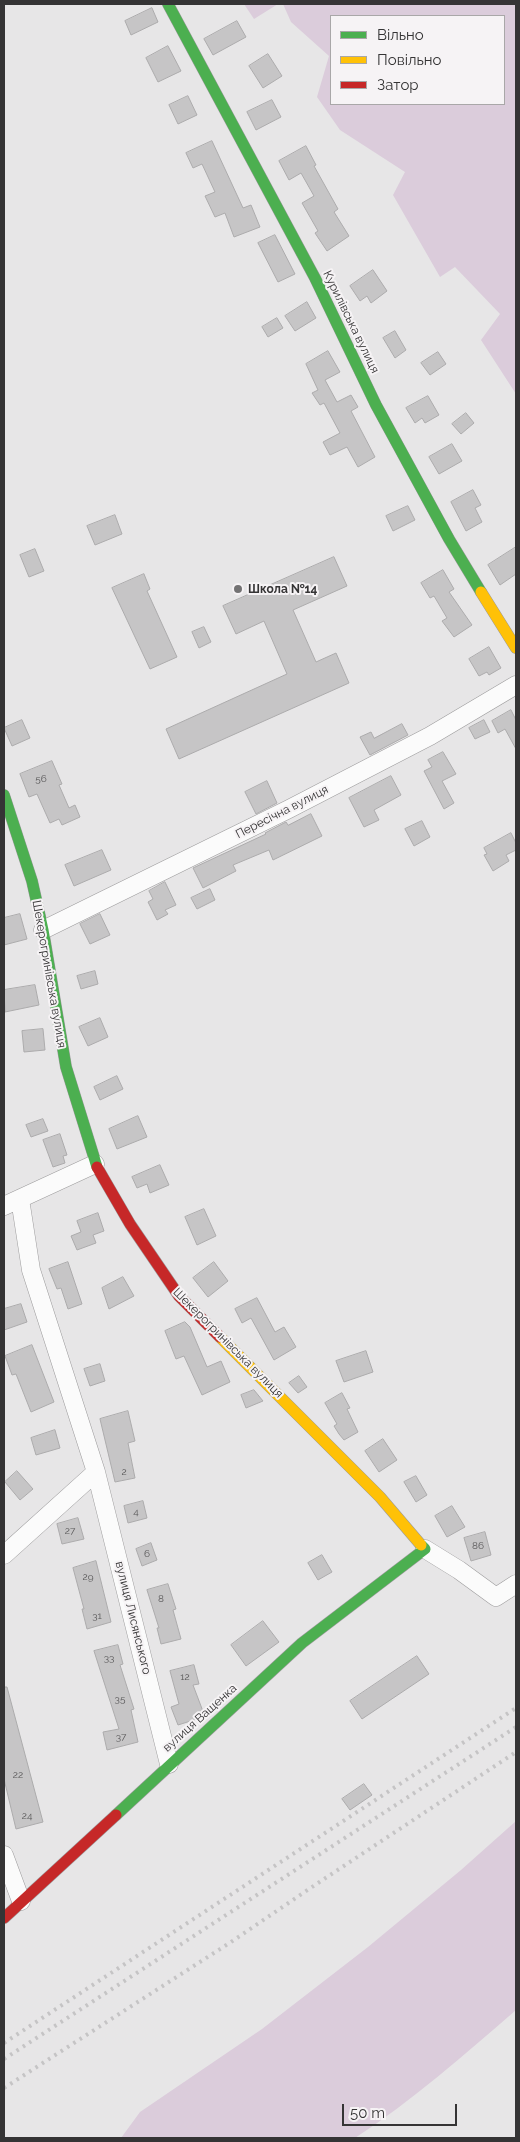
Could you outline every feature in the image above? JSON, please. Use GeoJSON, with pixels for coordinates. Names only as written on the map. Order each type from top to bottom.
{"type":"FeatureCollection","features":[{"type":"Feature","properties":{"kind":"street","name":"Курилівська вулиця"},"geometry":{"type":"LineString","coordinates":[[168,4],[315,278],[376,405],[449,539],[516,648]]}},
{"type":"Feature","properties":{"kind":"street","name":"Пересічна вулиця"},"geometry":{"type":"LineString","coordinates":[[44,930],[289,809],[430,736],[516,685]]}},
{"type":"Feature","properties":{"kind":"street","name":"Шекерогринівська вулиця"},"geometry":{"type":"LineString","coordinates":[[4,795],[32,881],[44,930],[66,1067],[95,1164],[130,1224],[179,1296],[380,1497],[425,1549],[459,1570],[496,1597],[516,1584]]}},
{"type":"Feature","properties":{"kind":"street"},"geometry":{"type":"LineString","coordinates":[[4,1206],[95,1164]]}},
{"type":"Feature","properties":{"kind":"street","name":"вулиця Лисянського"},"geometry":{"type":"LineString","coordinates":[[20,1199],[31,1270],[52,1330],[96,1472],[169,1764]]}},
{"type":"Feature","properties":{"kind":"street"},"geometry":{"type":"LineString","coordinates":[[4,1554],[96,1472]]}},
{"type":"Feature","properties":{"kind":"street","name":"вулиця Ващенка"},"geometry":{"type":"LineString","coordinates":[[4,1918],[302,1643],[425,1549]]}},
{"type":"Feature","properties":{"kind":"street"},"geometry":{"type":"LineString","coordinates":[[4,1856],[21,1901]]}},
{"type":"Feature","properties":{"kind":"shaded area"},"geometry":{"type":"Polygon","coordinates":[[[244,4],[278,4],[254,19],[244,4]]]}},
{"type":"Feature","properties":{"kind":"shaded area"},"geometry":{"type":"Polygon","coordinates":[[[283,4],[516,4],[516,394],[481,340],[500,314],[455,267],[440,277],[393,195],[405,172],[340,130],[317,97],[329,56],[291,22],[283,4]]]}},
{"type":"Feature","properties":{"kind":"shaded area"},"geometry":{"type":"Polygon","coordinates":[[[516,1821],[516,2010],[437,2077],[397,2109],[355,2138],[121,2138],[140,2112],[262,2029],[368,1947],[461,1870],[516,1821]]]}},
{"type":"Feature","properties":{"kind":"building"},"geometry":{"type":"Polygon","coordinates":[[[152,8],[158,22],[131,35],[125,21],[152,8]]]}},
{"type":"Feature","properties":{"kind":"building"},"geometry":{"type":"Polygon","coordinates":[[[237,21],[246,37],[213,55],[204,39],[237,21]]]}},
{"type":"Feature","properties":{"kind":"building"},"geometry":{"type":"Polygon","coordinates":[[[168,46],[181,71],[158,82],[146,58],[168,46]]]}},
{"type":"Feature","properties":{"kind":"building"},"geometry":{"type":"Polygon","coordinates":[[[268,54],[282,76],[263,88],[249,66],[268,54]]]}},
{"type":"Feature","properties":{"kind":"building"},"geometry":{"type":"Polygon","coordinates":[[[188,96],[197,115],[178,124],[169,105],[188,96]]]}},
{"type":"Feature","properties":{"kind":"building"},"geometry":{"type":"Polygon","coordinates":[[[272,100],[281,117],[256,130],[247,112],[272,100]]]}},
{"type":"Feature","properties":{"kind":"building"},"geometry":{"type":"Polygon","coordinates":[[[212,141],[243,208],[251,205],[260,227],[234,237],[225,213],[215,217],[205,196],[215,192],[202,164],[193,168],[186,153],[212,141]]]}},
{"type":"Feature","properties":{"kind":"building"},"geometry":{"type":"Polygon","coordinates":[[[306,146],[316,165],[314,166],[338,209],[334,212],[349,236],[327,251],[315,233],[318,231],[302,203],[314,196],[301,173],[289,180],[279,161],[306,146]]]}},
{"type":"Feature","properties":{"kind":"building"},"geometry":{"type":"Polygon","coordinates":[[[275,235],[295,274],[278,282],[258,243],[275,235]]]}},
{"type":"Feature","properties":{"kind":"building"},"geometry":{"type":"Polygon","coordinates":[[[373,270],[387,291],[371,303],[367,296],[360,301],[350,286],[373,270]]]}},
{"type":"Feature","properties":{"kind":"building"},"geometry":{"type":"Polygon","coordinates":[[[307,302],[316,318],[295,331],[285,316],[307,302]]]}},
{"type":"Feature","properties":{"kind":"building"},"geometry":{"type":"Polygon","coordinates":[[[277,318],[283,328],[268,337],[262,327],[277,318]]]}},
{"type":"Feature","properties":{"kind":"building"},"geometry":{"type":"Polygon","coordinates":[[[395,331],[406,350],[395,358],[383,338],[395,331]]]}},
{"type":"Feature","properties":{"kind":"building"},"geometry":{"type":"Polygon","coordinates":[[[328,351],[340,372],[325,380],[337,402],[351,395],[358,407],[351,411],[375,457],[358,467],[347,447],[330,455],[323,442],[340,433],[324,403],[320,405],[312,393],[318,390],[306,364],[328,351]]]}},
{"type":"Feature","properties":{"kind":"building"},"geometry":{"type":"Polygon","coordinates":[[[438,352],[446,364],[430,375],[421,363],[438,352]]]}},
{"type":"Feature","properties":{"kind":"building"},"geometry":{"type":"Polygon","coordinates":[[[428,396],[439,415],[425,423],[422,418],[415,423],[406,408],[428,396]]]}},
{"type":"Feature","properties":{"kind":"building"},"geometry":{"type":"Polygon","coordinates":[[[466,413],[474,423],[461,434],[452,424],[466,413]]]}},
{"type":"Feature","properties":{"kind":"building"},"geometry":{"type":"Polygon","coordinates":[[[452,444],[462,461],[439,474],[429,457],[452,444]]]}},
{"type":"Feature","properties":{"kind":"building"},"geometry":{"type":"Polygon","coordinates":[[[473,490],[481,505],[475,508],[482,522],[466,531],[451,502],[473,490]]]}},
{"type":"Feature","properties":{"kind":"building"},"geometry":{"type":"Polygon","coordinates":[[[408,506],[415,520],[393,531],[386,516],[408,506]]]}},
{"type":"Feature","properties":{"kind":"building"},"geometry":{"type":"Polygon","coordinates":[[[115,515],[122,534],[95,545],[87,526],[115,515]]]}},
{"type":"Feature","properties":{"kind":"building"},"geometry":{"type":"Polygon","coordinates":[[[516,547],[516,574],[500,585],[488,565],[516,547]]]}},
{"type":"Feature","properties":{"kind":"building"},"geometry":{"type":"Polygon","coordinates":[[[35,549],[44,571],[29,577],[20,555],[35,549]]]}},
{"type":"Feature","properties":{"kind":"building"},"geometry":{"type":"Polygon","coordinates":[[[334,557],[347,586],[293,610],[316,662],[336,653],[349,683],[179,759],[166,729],[287,674],[264,621],[236,634],[223,606],[334,557]]]}},
{"type":"Feature","properties":{"kind":"building"},"geometry":{"type":"Polygon","coordinates":[[[443,570],[454,589],[449,592],[472,625],[454,637],[442,621],[447,618],[434,596],[430,598],[421,583],[443,570]]]}},
{"type":"Feature","properties":{"kind":"building"},"geometry":{"type":"Polygon","coordinates":[[[144,574],[150,589],[147,591],[177,657],[150,669],[112,588],[144,574]]]}},
{"type":"Feature","properties":{"kind":"building"},"geometry":{"type":"Polygon","coordinates":[[[204,627],[211,642],[199,648],[192,632],[204,627]]]}},
{"type":"Feature","properties":{"kind":"building"},"geometry":{"type":"Polygon","coordinates":[[[489,647],[501,668],[489,675],[487,672],[479,676],[469,659],[489,647]]]}},
{"type":"Feature","properties":{"kind":"building"},"geometry":{"type":"Polygon","coordinates":[[[511,710],[516,720],[516,749],[505,729],[498,733],[492,721],[511,710]]]}},
{"type":"Feature","properties":{"kind":"building"},"geometry":{"type":"Polygon","coordinates":[[[22,720],[30,738],[12,746],[4,728],[22,720]]]}},
{"type":"Feature","properties":{"kind":"building"},"geometry":{"type":"Polygon","coordinates":[[[484,720],[490,732],[475,739],[469,728],[484,720]]]}},
{"type":"Feature","properties":{"kind":"building"},"geometry":{"type":"Polygon","coordinates":[[[402,724],[408,735],[370,755],[360,737],[371,732],[374,738],[402,724]]]}},
{"type":"Feature","properties":{"kind":"building"},"geometry":{"type":"Polygon","coordinates":[[[443,752],[456,774],[442,781],[454,803],[444,809],[424,771],[432,767],[428,760],[443,752]]]}},
{"type":"Feature","properties":{"kind":"building"},"geometry":{"type":"Polygon","coordinates":[[[52,761],[62,784],[59,785],[69,808],[75,805],[80,817],[62,825],[59,819],[50,823],[37,794],[29,797],[20,774],[52,761]]]}},
{"type":"Feature","properties":{"kind":"building"},"geometry":{"type":"Polygon","coordinates":[[[391,776],[401,795],[374,810],[379,820],[364,827],[349,798],[391,776]]]}},
{"type":"Feature","properties":{"kind":"building"},"geometry":{"type":"Polygon","coordinates":[[[267,781],[277,803],[256,814],[245,792],[267,781]]]}},
{"type":"Feature","properties":{"kind":"building"},"geometry":{"type":"Polygon","coordinates":[[[311,814],[322,836],[273,860],[269,850],[233,865],[236,871],[203,888],[193,868],[266,834],[286,822],[288,825],[311,814]]]}},
{"type":"Feature","properties":{"kind":"building"},"geometry":{"type":"Polygon","coordinates":[[[422,821],[430,837],[414,846],[405,829],[422,821]]]}},
{"type":"Feature","properties":{"kind":"building"},"geometry":{"type":"Polygon","coordinates":[[[511,833],[516,843],[516,850],[506,855],[509,861],[493,871],[484,855],[487,854],[484,848],[511,833]]]}},
{"type":"Feature","properties":{"kind":"building"},"geometry":{"type":"Polygon","coordinates":[[[102,850],[111,870],[74,886],[65,865],[102,850]]]}},
{"type":"Feature","properties":{"kind":"building"},"geometry":{"type":"Polygon","coordinates":[[[165,882],[176,905],[165,910],[168,914],[157,920],[148,902],[153,899],[149,891],[165,882]]]}},
{"type":"Feature","properties":{"kind":"building"},"geometry":{"type":"Polygon","coordinates":[[[210,889],[215,900],[197,909],[191,898],[210,889]]]}},
{"type":"Feature","properties":{"kind":"building"},"geometry":{"type":"Polygon","coordinates":[[[20,914],[27,939],[4,945],[4,918],[20,914]]]}},
{"type":"Feature","properties":{"kind":"building"},"geometry":{"type":"Polygon","coordinates":[[[100,914],[110,935],[90,944],[80,924],[100,914]]]}},
{"type":"Feature","properties":{"kind":"building"},"geometry":{"type":"Polygon","coordinates":[[[95,971],[98,984],[81,989],[77,976],[95,971]]]}},
{"type":"Feature","properties":{"kind":"building"},"geometry":{"type":"Polygon","coordinates":[[[35,985],[39,1005],[5,1012],[4,990],[35,985]]]}},
{"type":"Feature","properties":{"kind":"building"},"geometry":{"type":"Polygon","coordinates":[[[100,1018],[108,1037],[88,1046],[79,1027],[100,1018]]]}},
{"type":"Feature","properties":{"kind":"building"},"geometry":{"type":"Polygon","coordinates":[[[43,1029],[45,1050],[24,1052],[22,1031],[43,1029]]]}},
{"type":"Feature","properties":{"kind":"building"},"geometry":{"type":"Polygon","coordinates":[[[117,1076],[123,1089],[100,1100],[94,1087],[117,1076]]]}},
{"type":"Feature","properties":{"kind":"building"},"geometry":{"type":"Polygon","coordinates":[[[138,1116],[147,1137],[117,1149],[109,1129],[138,1116]]]}},
{"type":"Feature","properties":{"kind":"building"},"geometry":{"type":"Polygon","coordinates":[[[43,1119],[48,1131],[31,1137],[26,1125],[43,1119]]]}},
{"type":"Feature","properties":{"kind":"building"},"geometry":{"type":"Polygon","coordinates":[[[60,1134],[67,1155],[63,1156],[65,1163],[53,1167],[43,1140],[60,1134]]]}},
{"type":"Feature","properties":{"kind":"building"},"geometry":{"type":"Polygon","coordinates":[[[160,1165],[169,1185],[150,1193],[147,1184],[137,1188],[132,1177],[160,1165]]]}},
{"type":"Feature","properties":{"kind":"building"},"geometry":{"type":"Polygon","coordinates":[[[204,1209],[216,1236],[197,1245],[185,1217],[204,1209]]]}},
{"type":"Feature","properties":{"kind":"building"},"geometry":{"type":"Polygon","coordinates":[[[98,1213],[104,1231],[93,1235],[96,1243],[77,1250],[71,1236],[81,1232],[77,1221],[98,1213]]]}},
{"type":"Feature","properties":{"kind":"building"},"geometry":{"type":"Polygon","coordinates":[[[68,1262],[82,1304],[68,1309],[61,1288],[57,1289],[49,1269],[68,1262]]]}},
{"type":"Feature","properties":{"kind":"building"},"geometry":{"type":"Polygon","coordinates":[[[214,1262],[228,1281],[208,1297],[193,1278],[214,1262]]]}},
{"type":"Feature","properties":{"kind":"building"},"geometry":{"type":"Polygon","coordinates":[[[123,1277],[134,1296],[109,1309],[102,1288],[123,1277]]]}},
{"type":"Feature","properties":{"kind":"building"},"geometry":{"type":"Polygon","coordinates":[[[257,1298],[275,1332],[284,1327],[296,1347],[274,1360],[251,1318],[242,1323],[235,1309],[257,1298]]]}},
{"type":"Feature","properties":{"kind":"building"},"geometry":{"type":"Polygon","coordinates":[[[21,1304],[27,1322],[4,1330],[4,1309],[21,1304]]]}},
{"type":"Feature","properties":{"kind":"building"},"geometry":{"type":"Polygon","coordinates":[[[185,1322],[190,1327],[207,1367],[221,1361],[230,1382],[202,1395],[184,1356],[176,1359],[165,1331],[185,1322]]]}},
{"type":"Feature","properties":{"kind":"building"},"geometry":{"type":"Polygon","coordinates":[[[32,1345],[54,1402],[31,1412],[16,1374],[12,1375],[5,1356],[32,1345]]]}},
{"type":"Feature","properties":{"kind":"building"},"geometry":{"type":"Polygon","coordinates":[[[366,1351],[373,1372],[344,1382],[336,1361],[366,1351]]]}},
{"type":"Feature","properties":{"kind":"building"},"geometry":{"type":"Polygon","coordinates":[[[100,1364],[105,1381],[90,1386],[84,1369],[100,1364]]]}},
{"type":"Feature","properties":{"kind":"building"},"geometry":{"type":"Polygon","coordinates":[[[299,1376],[307,1387],[298,1393],[289,1383],[299,1376]]]}},
{"type":"Feature","properties":{"kind":"building"},"geometry":{"type":"Polygon","coordinates":[[[254,1390],[263,1401],[246,1408],[241,1395],[254,1390]]]}},
{"type":"Feature","properties":{"kind":"building"},"geometry":{"type":"Polygon","coordinates":[[[342,1393],[350,1408],[347,1409],[358,1432],[344,1440],[334,1426],[337,1424],[325,1403],[342,1393]]]}},
{"type":"Feature","properties":{"kind":"building"},"geometry":{"type":"Polygon","coordinates":[[[128,1411],[135,1441],[128,1443],[135,1478],[115,1482],[100,1419],[128,1411]]]}},
{"type":"Feature","properties":{"kind":"building"},"geometry":{"type":"Polygon","coordinates":[[[55,1430],[60,1448],[36,1455],[31,1438],[55,1430]]]}},
{"type":"Feature","properties":{"kind":"building"},"geometry":{"type":"Polygon","coordinates":[[[383,1439],[397,1460],[379,1472],[365,1451],[383,1439]]]}},
{"type":"Feature","properties":{"kind":"building"},"geometry":{"type":"Polygon","coordinates":[[[17,1471],[33,1489],[20,1500],[5,1482],[17,1471]]]}},
{"type":"Feature","properties":{"kind":"building"},"geometry":{"type":"Polygon","coordinates":[[[416,1476],[427,1495],[416,1502],[404,1482],[416,1476]]]}},
{"type":"Feature","properties":{"kind":"building"},"geometry":{"type":"Polygon","coordinates":[[[143,1501],[147,1518],[128,1523],[124,1506],[143,1501]]]}},
{"type":"Feature","properties":{"kind":"building"},"geometry":{"type":"Polygon","coordinates":[[[452,1506],[465,1527],[447,1537],[435,1516],[452,1506]]]}},
{"type":"Feature","properties":{"kind":"building"},"geometry":{"type":"Polygon","coordinates":[[[78,1518],[84,1539],[62,1544],[57,1524],[78,1518]]]}},
{"type":"Feature","properties":{"kind":"building"},"geometry":{"type":"Polygon","coordinates":[[[485,1532],[491,1555],[471,1561],[464,1538],[485,1532]]]}},
{"type":"Feature","properties":{"kind":"building"},"geometry":{"type":"Polygon","coordinates":[[[151,1543],[157,1560],[142,1566],[136,1549],[151,1543]]]}},
{"type":"Feature","properties":{"kind":"building"},"geometry":{"type":"Polygon","coordinates":[[[322,1555],[332,1572],[318,1580],[308,1563],[322,1555]]]}},
{"type":"Feature","properties":{"kind":"building"},"geometry":{"type":"Polygon","coordinates":[[[96,1561],[111,1622],[87,1629],[82,1609],[84,1609],[73,1568],[96,1561]]]}},
{"type":"Feature","properties":{"kind":"building"},"geometry":{"type":"Polygon","coordinates":[[[168,1584],[176,1609],[173,1610],[181,1639],[161,1644],[157,1628],[159,1628],[147,1590],[168,1584]]]}},
{"type":"Feature","properties":{"kind":"building"},"geometry":{"type":"Polygon","coordinates":[[[263,1621],[279,1642],[246,1666],[231,1645],[263,1621]]]}},
{"type":"Feature","properties":{"kind":"building"},"geometry":{"type":"Polygon","coordinates":[[[118,1645],[123,1664],[120,1665],[134,1709],[131,1710],[138,1742],[107,1750],[103,1732],[119,1729],[94,1651],[118,1645]]]}},
{"type":"Feature","properties":{"kind":"building"},"geometry":{"type":"Polygon","coordinates":[[[417,1656],[429,1674],[362,1719],[350,1701],[417,1656]]]}},
{"type":"Feature","properties":{"kind":"building"},"geometry":{"type":"Polygon","coordinates":[[[194,1665],[199,1684],[193,1685],[204,1714],[200,1718],[178,1725],[171,1707],[179,1704],[170,1671],[194,1665]]]}},
{"type":"Feature","properties":{"kind":"building"},"geometry":{"type":"Polygon","coordinates":[[[4,1687],[7,1687],[43,1822],[16,1829],[4,1779],[4,1687]]]}},
{"type":"Feature","properties":{"kind":"building"},"geometry":{"type":"Polygon","coordinates":[[[364,1784],[372,1795],[350,1810],[342,1799],[364,1784]]]}},
{"type":"Feature","properties":{"kind":"railway"},"geometry":{"type":"LineString","coordinates":[[4,2043],[516,1708]]}},
{"type":"Feature","properties":{"kind":"railway"},"geometry":{"type":"LineString","coordinates":[[4,2059],[516,1727]]}},
{"type":"Feature","properties":{"kind":"railway"},"geometry":{"type":"LineString","coordinates":[[4,2088],[231,1942],[516,1752]]}},
{"type":"Feature","properties":{"kind":"traffic: fast"},"geometry":{"type":"LineString","coordinates":[[168,4],[315,278],[376,405],[449,539],[481,592]]}},
{"type":"Feature","properties":{"kind":"traffic: fast"},"geometry":{"type":"LineString","coordinates":[[4,795],[32,881],[43,930],[66,1067],[97,1167]]}},
{"type":"Feature","properties":{"kind":"traffic: fast"},"geometry":{"type":"LineString","coordinates":[[116,1815],[302,1643],[425,1549],[421,1545]]}},
{"type":"Feature","properties":{"kind":"traffic: slow"},"geometry":{"type":"LineString","coordinates":[[481,592],[516,648]]}},
{"type":"Feature","properties":{"kind":"traffic: slow"},"geometry":{"type":"LineString","coordinates":[[220,1337],[380,1497],[421,1545]]}},
{"type":"Feature","properties":{"kind":"traffic: jam"},"geometry":{"type":"LineString","coordinates":[[97,1167],[130,1224],[179,1296],[220,1337]]}},
{"type":"Feature","properties":{"kind":"traffic: jam"},"geometry":{"type":"LineString","coordinates":[[4,1918],[116,1815]]}},
{"type":"Feature","properties":{"kind":"place","name":"Школа №14"},"geometry":{"type":"Point","coordinates":[238,589]}}]}
